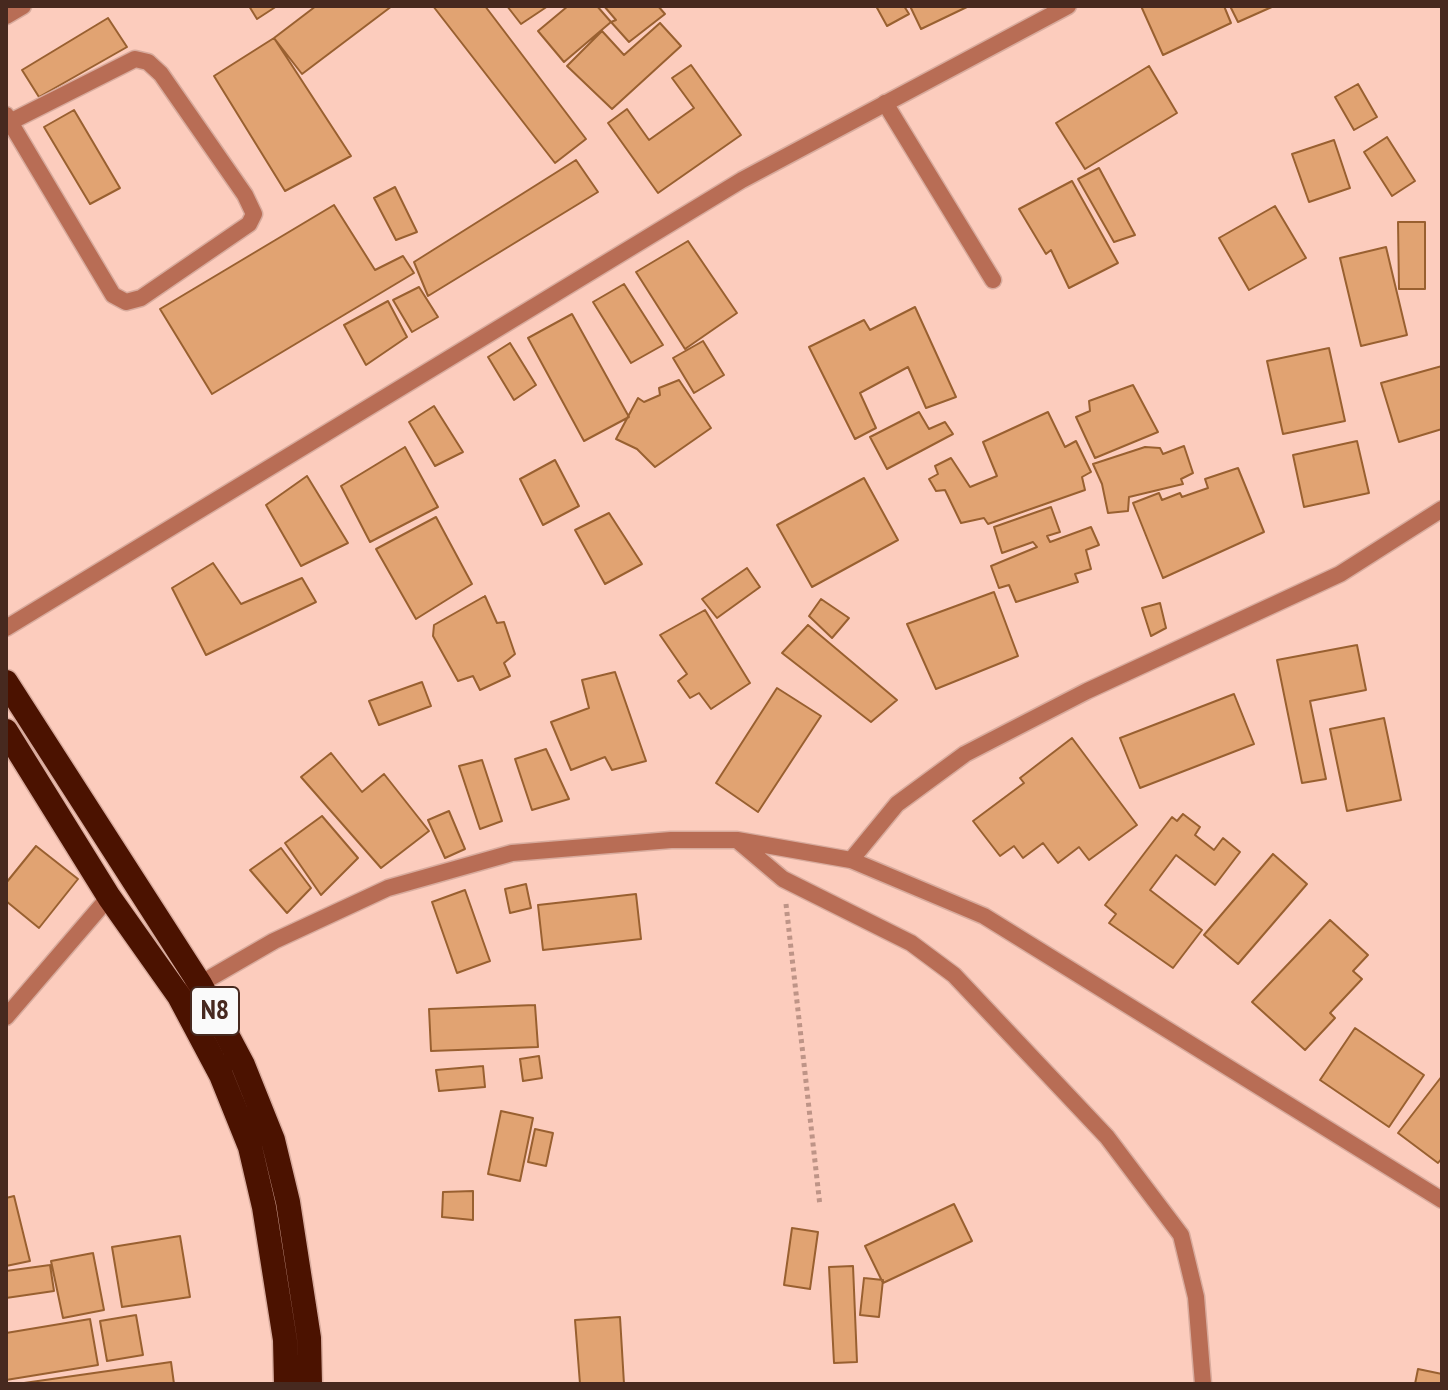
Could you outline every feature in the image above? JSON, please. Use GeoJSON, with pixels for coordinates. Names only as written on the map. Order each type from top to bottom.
{"type":"FeatureCollection","features":[{"type":"Feature","properties":{"kind":"highway","name":"N8"},"geometry":{"type":"LineString","coordinates":[[6,682],[190,990],[243,1065],[273,1140],[300,1268],[309,1338],[310,1384]]}},
{"type":"Feature","properties":{"kind":"highway","name":"N8"},"geometry":{"type":"LineString","coordinates":[[6,731],[109,897],[190,990],[250,1147],[276,1271],[285,1340],[286,1384]]}},
{"type":"Feature","properties":{"kind":"street"},"geometry":{"type":"LineString","coordinates":[[6,16],[23,6]]}},
{"type":"Feature","properties":{"kind":"street"},"geometry":{"type":"LineString","coordinates":[[6,628],[742,180],[1068,6]]}},
{"type":"Feature","properties":{"kind":"street"},"geometry":{"type":"LineString","coordinates":[[135,59],[148,62],[170,86],[245,195],[254,214],[249,224],[141,298],[126,302],[113,295],[8,118],[135,59]]}},
{"type":"Feature","properties":{"kind":"street"},"geometry":{"type":"LineString","coordinates":[[885,103],[993,280]]}},
{"type":"Feature","properties":{"kind":"street"},"geometry":{"type":"LineString","coordinates":[[851,860],[897,804],[965,754],[1087,691],[1340,574],[1442,509]]}},
{"type":"Feature","properties":{"kind":"street"},"geometry":{"type":"LineString","coordinates":[[190,990],[274,941],[388,888],[512,853],[671,840],[737,840],[851,860],[984,916],[1442,1200]]}},
{"type":"Feature","properties":{"kind":"street"},"geometry":{"type":"LineString","coordinates":[[737,840],[783,879],[911,943],[954,975],[1107,1137],[1181,1235],[1196,1297],[1203,1384]]}},
{"type":"Feature","properties":{"kind":"street"},"geometry":{"type":"LineString","coordinates":[[6,1017],[109,897]]}},
{"type":"Feature","properties":{"kind":"path"},"geometry":{"type":"LineString","coordinates":[[783,879],[820,1206]]}},
{"type":"Feature","properties":{"kind":"building"},"geometry":{"type":"Polygon","coordinates":[[[249,6],[277,6],[257,19],[249,6]]]}},
{"type":"Feature","properties":{"kind":"building"},"geometry":{"type":"Polygon","coordinates":[[[316,6],[392,6],[302,74],[274,38],[316,6]]]}},
{"type":"Feature","properties":{"kind":"building"},"geometry":{"type":"Polygon","coordinates":[[[433,6],[485,6],[586,139],[555,163],[433,6]]]}},
{"type":"Feature","properties":{"kind":"building"},"geometry":{"type":"Polygon","coordinates":[[[507,6],[548,6],[521,24],[507,6]]]}},
{"type":"Feature","properties":{"kind":"building"},"geometry":{"type":"Polygon","coordinates":[[[568,6],[597,6],[611,22],[564,62],[538,31],[568,6]]]}},
{"type":"Feature","properties":{"kind":"building"},"geometry":{"type":"Polygon","coordinates":[[[604,6],[658,6],[665,14],[629,42],[611,22],[616,20],[604,6]]]}},
{"type":"Feature","properties":{"kind":"building"},"geometry":{"type":"Polygon","coordinates":[[[876,6],[904,6],[909,14],[887,26],[876,6]]]}},
{"type":"Feature","properties":{"kind":"building"},"geometry":{"type":"Polygon","coordinates":[[[910,6],[969,6],[921,29],[910,6]]]}},
{"type":"Feature","properties":{"kind":"building"},"geometry":{"type":"Polygon","coordinates":[[[1141,6],[1224,6],[1231,23],[1163,55],[1141,6]]]}},
{"type":"Feature","properties":{"kind":"building"},"geometry":{"type":"Polygon","coordinates":[[[1230,6],[1274,6],[1238,22],[1230,6]]]}},
{"type":"Feature","properties":{"kind":"building"},"geometry":{"type":"Polygon","coordinates":[[[108,18],[127,47],[39,97],[22,70],[108,18]]]}},
{"type":"Feature","properties":{"kind":"building"},"geometry":{"type":"Polygon","coordinates":[[[660,23],[681,46],[612,109],[567,66],[602,31],[624,55],[660,23]]]}},
{"type":"Feature","properties":{"kind":"building"},"geometry":{"type":"Polygon","coordinates":[[[274,38],[351,156],[285,191],[214,76],[274,38]]]}},
{"type":"Feature","properties":{"kind":"building"},"geometry":{"type":"Polygon","coordinates":[[[691,65],[741,135],[658,193],[608,123],[627,109],[649,140],[694,108],[672,78],[691,65]]]}},
{"type":"Feature","properties":{"kind":"building"},"geometry":{"type":"Polygon","coordinates":[[[1149,66],[1177,113],[1085,169],[1056,123],[1149,66]]]}},
{"type":"Feature","properties":{"kind":"building"},"geometry":{"type":"Polygon","coordinates":[[[1358,84],[1377,117],[1354,130],[1335,97],[1358,84]]]}},
{"type":"Feature","properties":{"kind":"building"},"geometry":{"type":"Polygon","coordinates":[[[74,110],[120,188],[90,204],[44,127],[74,110]]]}},
{"type":"Feature","properties":{"kind":"building"},"geometry":{"type":"Polygon","coordinates":[[[1387,137],[1415,181],[1392,196],[1364,152],[1387,137]]]}},
{"type":"Feature","properties":{"kind":"building"},"geometry":{"type":"Polygon","coordinates":[[[1334,140],[1350,188],[1309,202],[1292,154],[1334,140]]]}},
{"type":"Feature","properties":{"kind":"building"},"geometry":{"type":"Polygon","coordinates":[[[576,160],[598,192],[428,296],[414,262],[576,160]]]}},
{"type":"Feature","properties":{"kind":"building"},"geometry":{"type":"Polygon","coordinates":[[[1099,168],[1135,235],[1114,242],[1078,179],[1099,168]]]}},
{"type":"Feature","properties":{"kind":"building"},"geometry":{"type":"Polygon","coordinates":[[[1072,181],[1118,263],[1069,288],[1051,250],[1046,254],[1019,209],[1072,181]]]}},
{"type":"Feature","properties":{"kind":"building"},"geometry":{"type":"Polygon","coordinates":[[[395,187],[417,232],[396,240],[374,198],[395,187]]]}},
{"type":"Feature","properties":{"kind":"building"},"geometry":{"type":"Polygon","coordinates":[[[334,205],[375,270],[403,256],[414,273],[212,394],[160,309],[334,205]]]}},
{"type":"Feature","properties":{"kind":"building"},"geometry":{"type":"Polygon","coordinates":[[[1275,206],[1306,258],[1249,290],[1219,238],[1275,206]]]}},
{"type":"Feature","properties":{"kind":"building"},"geometry":{"type":"Polygon","coordinates":[[[1398,222],[1425,222],[1425,289],[1399,289],[1398,222]]]}},
{"type":"Feature","properties":{"kind":"building"},"geometry":{"type":"Polygon","coordinates":[[[688,241],[737,313],[685,349],[636,272],[688,241]]]}},
{"type":"Feature","properties":{"kind":"building"},"geometry":{"type":"Polygon","coordinates":[[[1386,247],[1407,335],[1361,346],[1340,258],[1386,247]]]}},
{"type":"Feature","properties":{"kind":"building"},"geometry":{"type":"Polygon","coordinates":[[[624,284],[663,345],[631,363],[593,302],[624,284]]]}},
{"type":"Feature","properties":{"kind":"building"},"geometry":{"type":"Polygon","coordinates":[[[419,287],[438,317],[412,332],[393,300],[419,287]]]}},
{"type":"Feature","properties":{"kind":"building"},"geometry":{"type":"Polygon","coordinates":[[[388,301],[407,337],[366,365],[344,325],[388,301]]]}},
{"type":"Feature","properties":{"kind":"building"},"geometry":{"type":"Polygon","coordinates":[[[915,307],[956,397],[926,408],[908,367],[860,393],[876,428],[855,439],[809,347],[864,320],[870,330],[915,307]]]}},
{"type":"Feature","properties":{"kind":"building"},"geometry":{"type":"Polygon","coordinates":[[[572,314],[629,417],[584,441],[528,338],[572,314]]]}},
{"type":"Feature","properties":{"kind":"building"},"geometry":{"type":"Polygon","coordinates":[[[703,341],[724,375],[694,393],[673,358],[703,341]]]}},
{"type":"Feature","properties":{"kind":"building"},"geometry":{"type":"Polygon","coordinates":[[[510,343],[536,385],[514,400],[488,357],[510,343]]]}},
{"type":"Feature","properties":{"kind":"building"},"geometry":{"type":"Polygon","coordinates":[[[1329,348],[1345,421],[1283,434],[1267,361],[1329,348]]]}},
{"type":"Feature","properties":{"kind":"building"},"geometry":{"type":"Polygon","coordinates":[[[1442,366],[1442,429],[1399,442],[1381,383],[1442,366]]]}},
{"type":"Feature","properties":{"kind":"building"},"geometry":{"type":"Polygon","coordinates":[[[679,380],[711,428],[655,467],[637,449],[616,439],[638,398],[644,402],[660,395],[659,388],[679,380]]]}},
{"type":"Feature","properties":{"kind":"building"},"geometry":{"type":"Polygon","coordinates":[[[1133,385],[1158,432],[1095,458],[1076,417],[1090,411],[1089,401],[1133,385]]]}},
{"type":"Feature","properties":{"kind":"building"},"geometry":{"type":"Polygon","coordinates":[[[434,406],[463,452],[435,466],[409,422],[434,406]]]}},
{"type":"Feature","properties":{"kind":"building"},"geometry":{"type":"Polygon","coordinates":[[[919,412],[929,429],[945,422],[953,434],[887,469],[870,437],[919,412]]]}},
{"type":"Feature","properties":{"kind":"building"},"geometry":{"type":"Polygon","coordinates":[[[1048,412],[1065,447],[1076,441],[1091,472],[1082,477],[1085,490],[988,524],[984,518],[961,523],[945,490],[936,491],[929,479],[938,474],[935,466],[951,458],[970,487],[997,476],[983,442],[1048,412]]]}},
{"type":"Feature","properties":{"kind":"building"},"geometry":{"type":"Polygon","coordinates":[[[1357,441],[1369,493],[1304,507],[1293,455],[1357,441]]]}},
{"type":"Feature","properties":{"kind":"building"},"geometry":{"type":"Polygon","coordinates":[[[1184,446],[1193,473],[1181,479],[1183,484],[1129,497],[1128,511],[1108,513],[1102,484],[1093,464],[1145,447],[1160,448],[1163,454],[1184,446]]]}},
{"type":"Feature","properties":{"kind":"building"},"geometry":{"type":"Polygon","coordinates":[[[405,447],[438,507],[370,542],[341,486],[405,447]]]}},
{"type":"Feature","properties":{"kind":"building"},"geometry":{"type":"Polygon","coordinates":[[[555,460],[579,506],[543,525],[520,479],[555,460]]]}},
{"type":"Feature","properties":{"kind":"building"},"geometry":{"type":"Polygon","coordinates":[[[1238,468],[1264,532],[1163,578],[1133,503],[1159,493],[1162,500],[1180,493],[1182,497],[1208,488],[1205,479],[1238,468]]]}},
{"type":"Feature","properties":{"kind":"building"},"geometry":{"type":"Polygon","coordinates":[[[307,476],[348,543],[301,566],[266,505],[307,476]]]}},
{"type":"Feature","properties":{"kind":"building"},"geometry":{"type":"Polygon","coordinates":[[[864,478],[898,540],[812,587],[777,525],[864,478]]]}},
{"type":"Feature","properties":{"kind":"building"},"geometry":{"type":"Polygon","coordinates":[[[1051,507],[1060,532],[1047,536],[1050,542],[1091,527],[1099,545],[1086,550],[1091,569],[1075,574],[1078,582],[1016,602],[1009,585],[999,588],[991,566],[1037,547],[1033,542],[1002,553],[994,527],[1051,507]]]}},
{"type":"Feature","properties":{"kind":"building"},"geometry":{"type":"Polygon","coordinates":[[[609,513],[642,564],[605,584],[575,530],[609,513]]]}},
{"type":"Feature","properties":{"kind":"building"},"geometry":{"type":"Polygon","coordinates":[[[436,517],[472,584],[416,619],[376,549],[436,517]]]}},
{"type":"Feature","properties":{"kind":"building"},"geometry":{"type":"Polygon","coordinates":[[[213,563],[241,604],[302,578],[316,602],[206,655],[172,588],[213,563]]]}},
{"type":"Feature","properties":{"kind":"building"},"geometry":{"type":"Polygon","coordinates":[[[747,568],[760,587],[717,618],[702,599],[747,568]]]}},
{"type":"Feature","properties":{"kind":"building"},"geometry":{"type":"Polygon","coordinates":[[[994,592],[1018,656],[936,689],[907,624],[994,592]]]}},
{"type":"Feature","properties":{"kind":"building"},"geometry":{"type":"Polygon","coordinates":[[[485,596],[497,623],[504,622],[515,654],[504,663],[510,676],[480,690],[473,676],[458,681],[433,636],[434,625],[485,596]]]}},
{"type":"Feature","properties":{"kind":"building"},"geometry":{"type":"Polygon","coordinates":[[[821,599],[849,618],[832,638],[809,616],[821,599]]]}},
{"type":"Feature","properties":{"kind":"building"},"geometry":{"type":"Polygon","coordinates":[[[1160,603],[1166,628],[1151,636],[1142,608],[1160,603]]]}},
{"type":"Feature","properties":{"kind":"building"},"geometry":{"type":"Polygon","coordinates":[[[705,610],[750,683],[711,709],[699,693],[690,698],[678,681],[687,674],[660,635],[705,610]]]}},
{"type":"Feature","properties":{"kind":"building"},"geometry":{"type":"Polygon","coordinates":[[[808,625],[897,700],[871,722],[782,653],[808,625]]]}},
{"type":"Feature","properties":{"kind":"building"},"geometry":{"type":"Polygon","coordinates":[[[1357,645],[1366,690],[1310,701],[1326,779],[1302,783],[1277,660],[1357,645]]]}},
{"type":"Feature","properties":{"kind":"building"},"geometry":{"type":"Polygon","coordinates":[[[615,672],[646,761],[612,770],[605,757],[571,770],[551,722],[589,708],[582,680],[615,672]]]}},
{"type":"Feature","properties":{"kind":"building"},"geometry":{"type":"Polygon","coordinates":[[[422,682],[431,706],[379,725],[369,701],[422,682]]]}},
{"type":"Feature","properties":{"kind":"building"},"geometry":{"type":"Polygon","coordinates":[[[777,688],[821,716],[758,812],[716,783],[777,688]]]}},
{"type":"Feature","properties":{"kind":"building"},"geometry":{"type":"Polygon","coordinates":[[[1234,694],[1254,744],[1140,788],[1120,738],[1234,694]]]}},
{"type":"Feature","properties":{"kind":"building"},"geometry":{"type":"Polygon","coordinates":[[[1384,718],[1401,800],[1347,811],[1330,729],[1384,718]]]}},
{"type":"Feature","properties":{"kind":"building"},"geometry":{"type":"Polygon","coordinates":[[[1072,738],[1137,825],[1089,860],[1079,847],[1058,863],[1043,843],[1023,858],[1014,846],[1000,856],[973,821],[1024,783],[1020,778],[1072,738]]]}},
{"type":"Feature","properties":{"kind":"building"},"geometry":{"type":"Polygon","coordinates":[[[546,749],[569,799],[532,810],[515,759],[546,749]]]}},
{"type":"Feature","properties":{"kind":"building"},"geometry":{"type":"Polygon","coordinates":[[[331,753],[362,792],[384,774],[429,831],[381,868],[301,777],[331,753]]]}},
{"type":"Feature","properties":{"kind":"building"},"geometry":{"type":"Polygon","coordinates":[[[482,760],[502,821],[480,829],[459,766],[482,760]]]}},
{"type":"Feature","properties":{"kind":"building"},"geometry":{"type":"Polygon","coordinates":[[[449,811],[465,849],[445,858],[428,820],[449,811]]]}},
{"type":"Feature","properties":{"kind":"building"},"geometry":{"type":"Polygon","coordinates":[[[1183,814],[1200,827],[1195,835],[1214,850],[1223,838],[1240,852],[1215,885],[1176,855],[1150,890],[1202,930],[1173,968],[1109,923],[1116,914],[1105,905],[1172,817],[1177,821],[1183,814]]]}},
{"type":"Feature","properties":{"kind":"building"},"geometry":{"type":"Polygon","coordinates":[[[322,816],[358,858],[321,895],[285,843],[322,816]]]}},
{"type":"Feature","properties":{"kind":"building"},"geometry":{"type":"Polygon","coordinates":[[[36,846],[78,879],[39,928],[6,901],[6,883],[36,846]]]}},
{"type":"Feature","properties":{"kind":"building"},"geometry":{"type":"Polygon","coordinates":[[[281,848],[311,888],[287,913],[250,870],[281,848]]]}},
{"type":"Feature","properties":{"kind":"building"},"geometry":{"type":"Polygon","coordinates":[[[1273,854],[1307,884],[1238,964],[1204,935],[1273,854]]]}},
{"type":"Feature","properties":{"kind":"building"},"geometry":{"type":"Polygon","coordinates":[[[526,884],[531,908],[510,913],[505,889],[526,884]]]}},
{"type":"Feature","properties":{"kind":"building"},"geometry":{"type":"Polygon","coordinates":[[[465,890],[490,961],[457,973],[432,902],[465,890]]]}},
{"type":"Feature","properties":{"kind":"building"},"geometry":{"type":"Polygon","coordinates":[[[636,894],[641,939],[543,950],[538,905],[636,894]]]}},
{"type":"Feature","properties":{"kind":"building"},"geometry":{"type":"Polygon","coordinates":[[[1330,920],[1368,955],[1353,971],[1362,979],[1330,1013],[1335,1018],[1305,1050],[1252,1002],[1330,920]]]}},
{"type":"Feature","properties":{"kind":"building"},"geometry":{"type":"Polygon","coordinates":[[[535,1005],[538,1047],[431,1051],[429,1009],[535,1005]]]}},
{"type":"Feature","properties":{"kind":"building"},"geometry":{"type":"Polygon","coordinates":[[[1355,1028],[1424,1075],[1389,1127],[1320,1080],[1355,1028]]]}},
{"type":"Feature","properties":{"kind":"building"},"geometry":{"type":"Polygon","coordinates":[[[539,1056],[542,1078],[523,1081],[520,1059],[539,1056]]]}},
{"type":"Feature","properties":{"kind":"building"},"geometry":{"type":"Polygon","coordinates":[[[483,1066],[485,1087],[439,1091],[436,1070],[483,1066]]]}},
{"type":"Feature","properties":{"kind":"building"},"geometry":{"type":"Polygon","coordinates":[[[1442,1076],[1442,1158],[1438,1163],[1398,1133],[1442,1076]]]}},
{"type":"Feature","properties":{"kind":"building"},"geometry":{"type":"Polygon","coordinates":[[[501,1111],[533,1118],[520,1181],[488,1174],[501,1111]]]}},
{"type":"Feature","properties":{"kind":"building"},"geometry":{"type":"Polygon","coordinates":[[[535,1129],[553,1133],[546,1166],[528,1162],[535,1129]]]}},
{"type":"Feature","properties":{"kind":"building"},"geometry":{"type":"Polygon","coordinates":[[[473,1191],[473,1220],[442,1217],[443,1192],[473,1191]]]}},
{"type":"Feature","properties":{"kind":"building"},"geometry":{"type":"Polygon","coordinates":[[[14,1196],[30,1261],[6,1266],[6,1198],[14,1196]]]}},
{"type":"Feature","properties":{"kind":"building"},"geometry":{"type":"Polygon","coordinates":[[[954,1204],[972,1241],[883,1283],[865,1246],[954,1204]]]}},
{"type":"Feature","properties":{"kind":"building"},"geometry":{"type":"Polygon","coordinates":[[[792,1228],[818,1232],[810,1289],[784,1285],[792,1228]]]}},
{"type":"Feature","properties":{"kind":"building"},"geometry":{"type":"Polygon","coordinates":[[[180,1236],[190,1297],[122,1307],[112,1247],[180,1236]]]}},
{"type":"Feature","properties":{"kind":"building"},"geometry":{"type":"Polygon","coordinates":[[[93,1253],[104,1310],[63,1318],[51,1261],[93,1253]]]}},
{"type":"Feature","properties":{"kind":"building"},"geometry":{"type":"Polygon","coordinates":[[[50,1265],[54,1291],[6,1298],[6,1271],[50,1265]]]}},
{"type":"Feature","properties":{"kind":"building"},"geometry":{"type":"Polygon","coordinates":[[[853,1266],[857,1362],[834,1363],[829,1267],[853,1266]]]}},
{"type":"Feature","properties":{"kind":"building"},"geometry":{"type":"Polygon","coordinates":[[[864,1278],[883,1280],[879,1317],[860,1315],[864,1278]]]}},
{"type":"Feature","properties":{"kind":"building"},"geometry":{"type":"Polygon","coordinates":[[[136,1315],[143,1355],[107,1361],[100,1321],[136,1315]]]}},
{"type":"Feature","properties":{"kind":"building"},"geometry":{"type":"Polygon","coordinates":[[[620,1317],[624,1384],[580,1384],[575,1320],[620,1317]]]}},
{"type":"Feature","properties":{"kind":"building"},"geometry":{"type":"Polygon","coordinates":[[[90,1319],[98,1365],[6,1380],[6,1333],[90,1319]]]}},
{"type":"Feature","properties":{"kind":"building"},"geometry":{"type":"Polygon","coordinates":[[[171,1362],[174,1384],[17,1384],[171,1362]]]}},
{"type":"Feature","properties":{"kind":"building"},"geometry":{"type":"Polygon","coordinates":[[[1418,1369],[1442,1374],[1442,1384],[1415,1384],[1418,1369]]]}}]}
